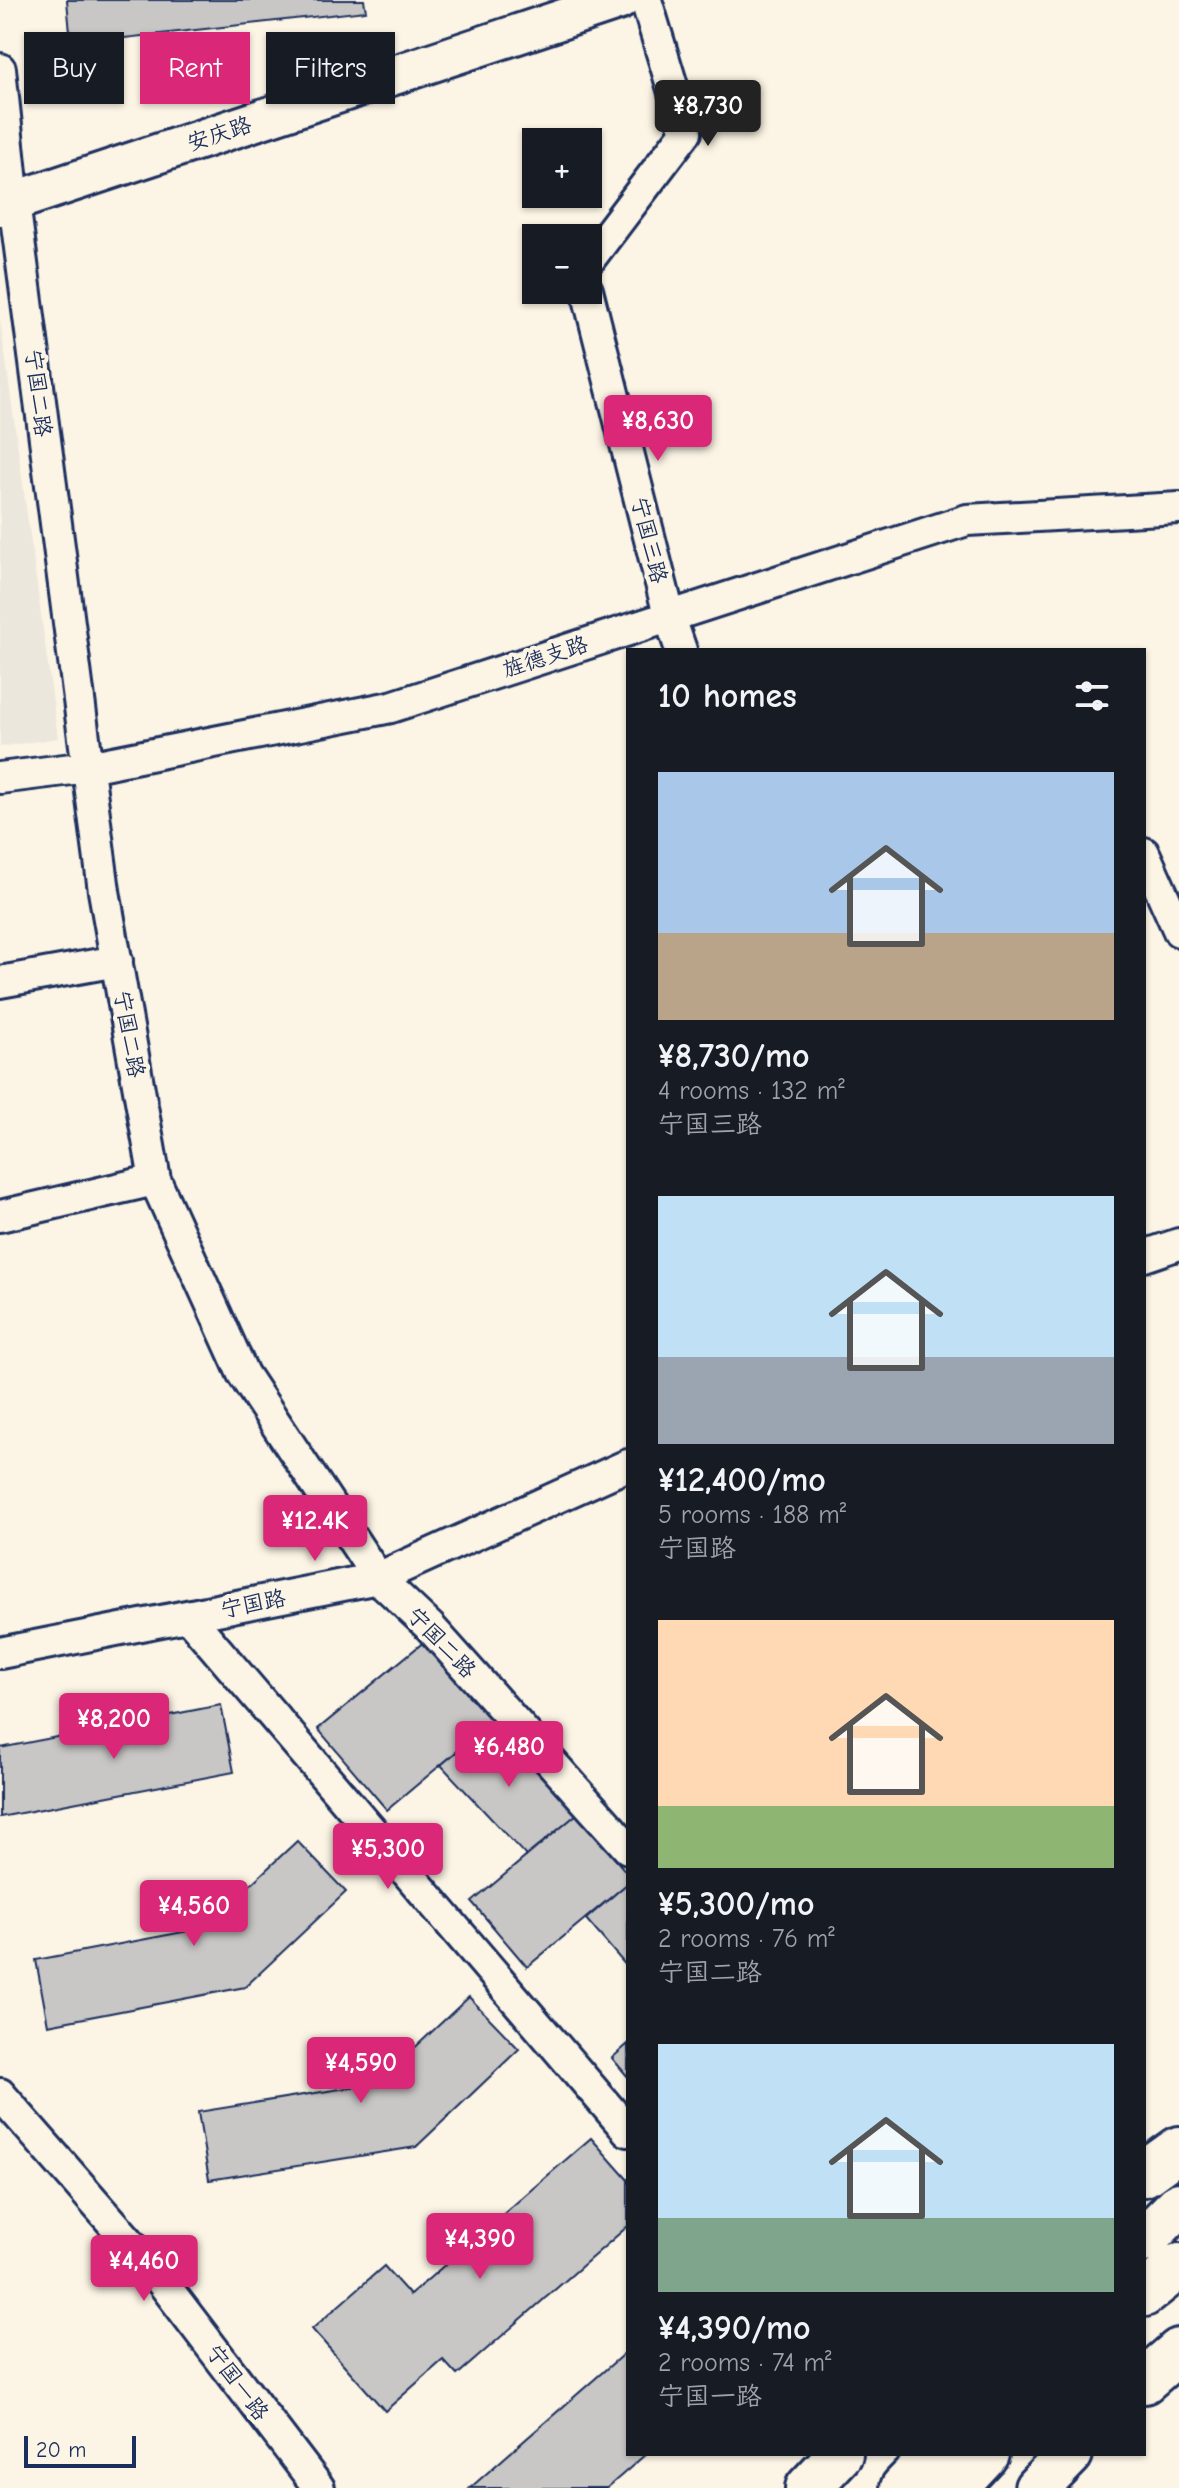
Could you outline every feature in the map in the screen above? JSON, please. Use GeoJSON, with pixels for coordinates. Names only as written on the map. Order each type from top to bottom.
{"type":"FeatureCollection","features":[{"type":"Feature","properties":{"kind":"main road"},"geometry":{"type":"LineString","coordinates":[[1146,2173],[1179,2149]]}},
{"type":"Feature","properties":{"kind":"main road"},"geometry":{"type":"LineString","coordinates":[[1146,2238],[1179,2205]]}},
{"type":"Feature","properties":{"kind":"main road"},"geometry":{"type":"LineString","coordinates":[[1146,2292],[1179,2266]]}},
{"type":"Feature","properties":{"kind":"main road"},"geometry":{"type":"LineString","coordinates":[[1146,2379],[1179,2351]]}},
{"type":"Feature","properties":{"kind":"main road"},"geometry":{"type":"LineString","coordinates":[[808,2488],[838,2456]]}},
{"type":"Feature","properties":{"kind":"main road"},"geometry":{"type":"LineString","coordinates":[[903,2488],[934,2456]]}},
{"type":"Feature","properties":{"kind":"main road"},"geometry":{"type":"LineString","coordinates":[[954,2488],[984,2456]]}},
{"type":"Feature","properties":{"kind":"main road"},"geometry":{"type":"LineString","coordinates":[[1037,2488],[1068,2456]]}},
{"type":"Feature","properties":{"kind":"street","name":"安庆路"},"geometry":{"type":"LineString","coordinates":[[7,204],[620,0]]}},
{"type":"Feature","properties":{"kind":"street"},"geometry":{"type":"LineString","coordinates":[[602,243],[686,132],[646,0]]}},
{"type":"Feature","properties":{"kind":"street","name":"宁国二路"},"geometry":{"type":"LineString","coordinates":[[0,69],[7,204],[104,891],[155,1180],[243,1374],[378,1578],[430,1627],[626,1846]]}},
{"type":"Feature","properties":{"kind":"street","name":"宁国三路"},"geometry":{"type":"LineString","coordinates":[[591,304],[669,615],[680,648]]}},
{"type":"Feature","properties":{"kind":"street","name":"旌德支路"},"geometry":{"type":"LineString","coordinates":[[0,778],[88,767],[391,707],[967,520],[1179,508]]}},
{"type":"Feature","properties":{"kind":"street"},"geometry":{"type":"LineString","coordinates":[[1146,857],[1179,931]]}},
{"type":"Feature","properties":{"kind":"street"},"geometry":{"type":"LineString","coordinates":[[0,982],[117,961]]}},
{"type":"Feature","properties":{"kind":"street"},"geometry":{"type":"LineString","coordinates":[[0,1216],[155,1180]]}},
{"type":"Feature","properties":{"kind":"street"},"geometry":{"type":"LineString","coordinates":[[1146,1255],[1179,1244]]}},
{"type":"Feature","properties":{"kind":"street","name":"宁国路"},"geometry":{"type":"LineString","coordinates":[[0,1653],[378,1578],[626,1466]]}},
{"type":"Feature","properties":{"kind":"street"},"geometry":{"type":"LineString","coordinates":[[188,1616],[626,2129]]}},
{"type":"Feature","properties":{"kind":"street","name":"宁国一路"},"geometry":{"type":"LineString","coordinates":[[0,2094],[146,2261],[319,2488]]}},
{"type":"Feature","properties":{"kind":"shaded area"},"geometry":{"type":"Polygon","coordinates":[[[0,318],[58,738],[0,747],[0,318]]]}},
{"type":"Feature","properties":{"kind":"building"},"geometry":{"type":"Polygon","coordinates":[[[67,0],[364,0],[366,11],[178,32],[140,32],[140,36],[124,38],[124,32],[70,32],[67,0]]]}},
{"type":"Feature","properties":{"kind":"building"},"geometry":{"type":"Polygon","coordinates":[[[425,1641],[493,1721],[387,1810],[318,1729],[425,1641]]]}},
{"type":"Feature","properties":{"kind":"building"},"geometry":{"type":"Polygon","coordinates":[[[221,1705],[234,1772],[0,1817],[0,1748],[221,1705]]]}},
{"type":"Feature","properties":{"kind":"building"},"geometry":{"type":"Polygon","coordinates":[[[493,1721],[577,1814],[526,1856],[441,1765],[493,1721]]]}},
{"type":"Feature","properties":{"kind":"building"},"geometry":{"type":"Polygon","coordinates":[[[577,1814],[626,1872],[626,1885],[527,1967],[472,1902],[577,1814]]]}},
{"type":"Feature","properties":{"kind":"building"},"geometry":{"type":"Polygon","coordinates":[[[297,1841],[346,1892],[245,1987],[48,2025],[36,1960],[204,1928],[297,1841]]]}},
{"type":"Feature","properties":{"kind":"building"},"geometry":{"type":"Polygon","coordinates":[[[626,1885],[626,1966],[586,1919],[626,1885]]]}},
{"type":"Feature","properties":{"kind":"building"},"geometry":{"type":"Polygon","coordinates":[[[469,1997],[519,2049],[416,2147],[209,2180],[198,2112],[377,2083],[469,1997]]]}},
{"type":"Feature","properties":{"kind":"building"},"geometry":{"type":"Polygon","coordinates":[[[626,2046],[626,2075],[612,2058],[626,2046]]]}},
{"type":"Feature","properties":{"kind":"building"},"geometry":{"type":"Polygon","coordinates":[[[591,2138],[626,2178],[626,2228],[457,2375],[443,2360],[385,2411],[312,2329],[384,2266],[410,2295],[591,2138]]]}},
{"type":"Feature","properties":{"kind":"building"},"geometry":{"type":"Polygon","coordinates":[[[626,2352],[626,2456],[644,2456],[607,2488],[470,2488],[626,2352]]]}}]}
